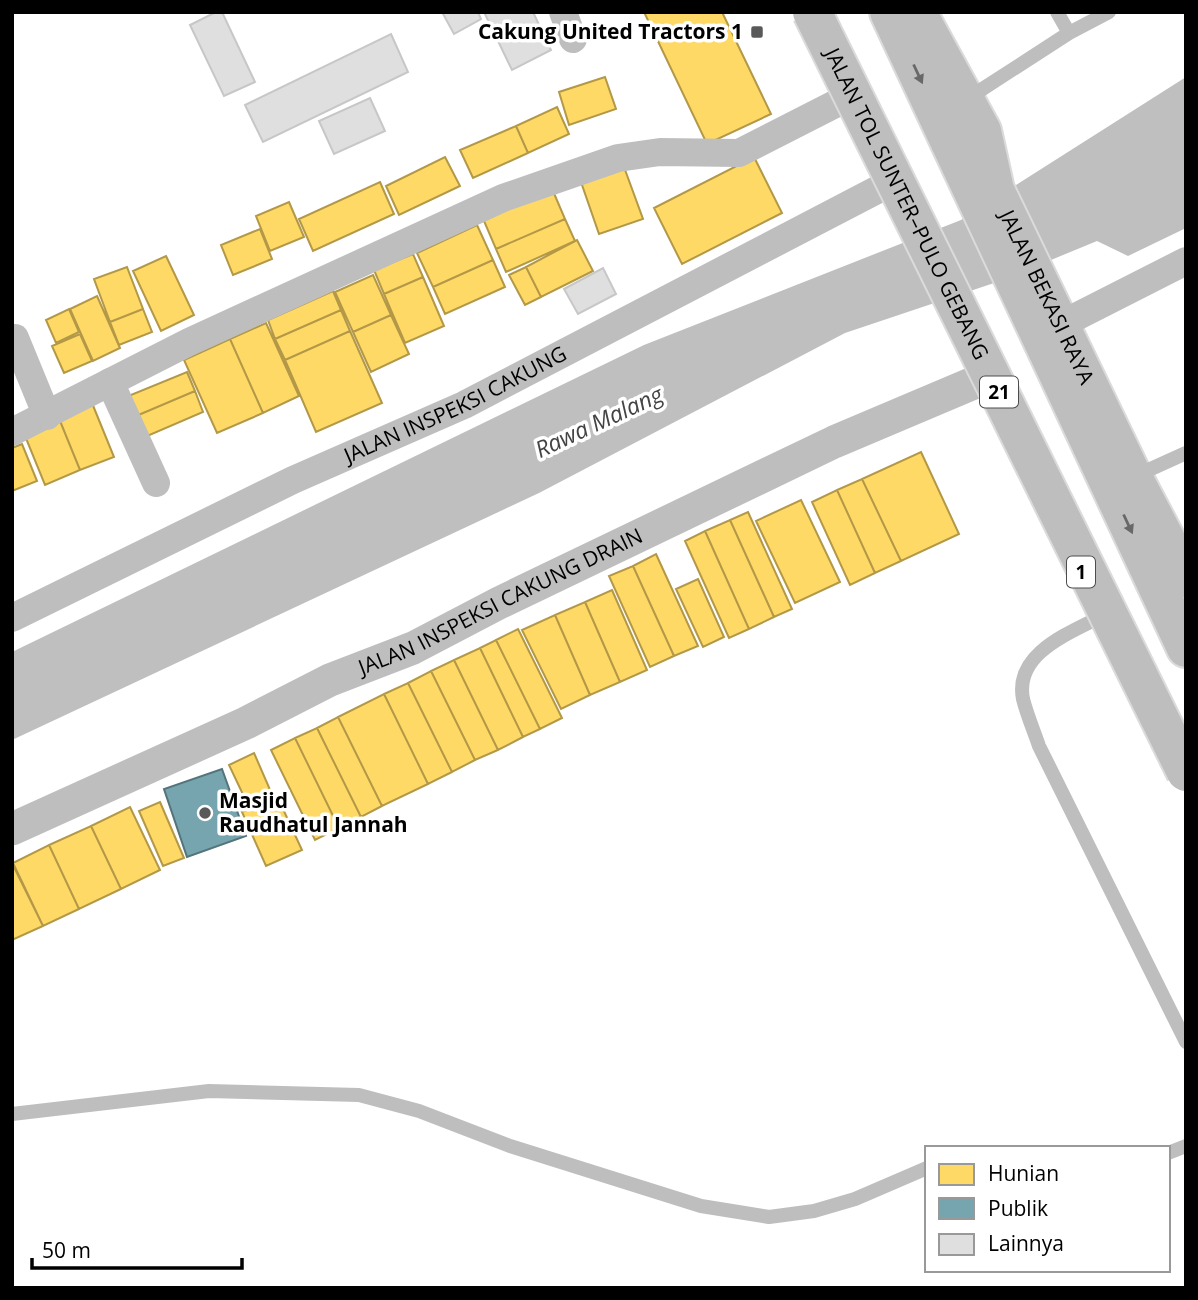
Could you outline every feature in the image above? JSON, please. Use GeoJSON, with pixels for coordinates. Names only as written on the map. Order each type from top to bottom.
{"type":"FeatureCollection","features":[{"type":"Feature","properties":{"kind":"highway","name":"1"},"geometry":{"type":"LineString","coordinates":[[813,12],[904,224],[949,313],[983,362],[1186,796]]}},
{"type":"Feature","properties":{"kind":"highway","name":"JALAN TOL SUNTER–PULO GEBANG"},"geometry":{"type":"LineString","coordinates":[[813,12],[1186,772]]}},
{"type":"Feature","properties":{"kind":"highway"},"geometry":{"type":"LineString","coordinates":[[889,12],[1186,648]]}},
{"type":"Feature","properties":{"kind":"highway","name":"JALAN BEKASI RAYA"},"geometry":{"type":"LineString","coordinates":[[917,12],[974,115],[995,190],[1054,309],[1144,473],[1186,578]]}},
{"type":"Feature","properties":{"kind":"street"},"geometry":{"type":"LineString","coordinates":[[563,12],[573,39]]}},
{"type":"Feature","properties":{"kind":"street"},"geometry":{"type":"LineString","coordinates":[[791,12],[837,103],[886,185]]}},
{"type":"Feature","properties":{"kind":"street"},"geometry":{"type":"LineString","coordinates":[[12,432],[188,342],[503,198],[618,158],[660,152],[739,153],[837,103]]}},
{"type":"Feature","properties":{"kind":"street","name":"JALAN INSPEKSI CAKUNG"},"geometry":{"type":"LineString","coordinates":[[12,618],[293,480],[464,405],[886,185]]}},
{"type":"Feature","properties":{"kind":"street"},"geometry":{"type":"LineString","coordinates":[[1054,309],[1141,284],[1186,261]]}},
{"type":"Feature","properties":{"kind":"street"},"geometry":{"type":"LineString","coordinates":[[15,338],[47,416]]}},
{"type":"Feature","properties":{"kind":"street","name":"JALAN INSPEKSI CAKUNG DRAIN"},"geometry":{"type":"LineString","coordinates":[[12,829],[246,723],[330,680],[413,649],[499,603],[834,442],[983,362]]}},
{"type":"Feature","properties":{"kind":"street"},"geometry":{"type":"LineString","coordinates":[[110,382],[156,483]]}},
{"type":"Feature","properties":{"kind":"lane"},"geometry":{"type":"LineString","coordinates":[[1057,12],[1069,33]]}},
{"type":"Feature","properties":{"kind":"lane"},"geometry":{"type":"LineString","coordinates":[[974,115],[1069,33],[1109,12]]}},
{"type":"Feature","properties":{"kind":"lane"},"geometry":{"type":"LineString","coordinates":[[1144,473],[1186,453]]}},
{"type":"Feature","properties":{"kind":"lane"},"geometry":{"type":"LineString","coordinates":[[1102,616],[1049,644],[1025,670],[1023,697],[1038,746],[1186,1042]]}},
{"type":"Feature","properties":{"kind":"lane"},"geometry":{"type":"LineString","coordinates":[[12,1114],[209,1091],[359,1096],[419,1111],[510,1146],[701,1206],[769,1217],[814,1211],[855,1199],[925,1169]]}},
{"type":"Feature","properties":{"kind":"water","name":"Rawa Malang"},"geometry":{"type":"Polygon","coordinates":[[[1186,77],[1186,228],[1128,256],[1097,241],[1000,281],[845,333],[539,493],[12,740],[12,652],[644,345],[961,220],[1186,77]]]}},
{"type":"Feature","properties":{"kind":"building: Hunian"},"geometry":{"type":"Polygon","coordinates":[[[644,12],[722,12],[771,114],[707,144],[644,12]]]}},
{"type":"Feature","properties":{"kind":"building: Hunian"},"geometry":{"type":"Polygon","coordinates":[[[605,77],[616,109],[569,125],[559,92],[605,77]]]}},
{"type":"Feature","properties":{"kind":"building: Hunian"},"geometry":{"type":"Polygon","coordinates":[[[557,107],[569,134],[528,153],[516,126],[557,107]]]}},
{"type":"Feature","properties":{"kind":"building: Hunian"},"geometry":{"type":"Polygon","coordinates":[[[516,126],[528,153],[473,178],[460,150],[516,126]]]}},
{"type":"Feature","properties":{"kind":"building: Hunian"},"geometry":{"type":"Polygon","coordinates":[[[445,157],[460,186],[399,215],[386,186],[445,157]]]}},
{"type":"Feature","properties":{"kind":"building: Hunian"},"geometry":{"type":"Polygon","coordinates":[[[754,157],[782,213],[682,264],[654,208],[754,157]]]}},
{"type":"Feature","properties":{"kind":"building: Hunian"},"geometry":{"type":"Polygon","coordinates":[[[624,167],[643,219],[599,234],[581,182],[624,167]]]}},
{"type":"Feature","properties":{"kind":"building: Hunian"},"geometry":{"type":"Polygon","coordinates":[[[380,182],[394,214],[313,251],[299,219],[380,182]]]}},
{"type":"Feature","properties":{"kind":"building: Hunian"},"geometry":{"type":"Polygon","coordinates":[[[550,184],[565,219],[496,249],[481,214],[550,184]]]}},
{"type":"Feature","properties":{"kind":"building: Hunian"},"geometry":{"type":"Polygon","coordinates":[[[289,202],[304,237],[270,251],[256,216],[289,202]]]}},
{"type":"Feature","properties":{"kind":"building: Hunian"},"geometry":{"type":"Polygon","coordinates":[[[565,219],[575,241],[506,272],[496,249],[565,219]]]}},
{"type":"Feature","properties":{"kind":"building: Hunian"},"geometry":{"type":"Polygon","coordinates":[[[477,225],[493,260],[433,287],[417,253],[477,225]]]}},
{"type":"Feature","properties":{"kind":"building: Hunian"},"geometry":{"type":"Polygon","coordinates":[[[260,229],[272,259],[233,275],[221,245],[260,229]]]}},
{"type":"Feature","properties":{"kind":"building: Hunian"},"geometry":{"type":"Polygon","coordinates":[[[577,240],[593,271],[541,297],[526,267],[577,240]]]}},
{"type":"Feature","properties":{"kind":"building: Hunian"},"geometry":{"type":"Polygon","coordinates":[[[413,254],[423,277],[384,294],[374,270],[413,254]]]}},
{"type":"Feature","properties":{"kind":"building: Hunian"},"geometry":{"type":"Polygon","coordinates":[[[166,256],[194,315],[161,331],[133,271],[166,256]]]}},
{"type":"Feature","properties":{"kind":"building: Hunian"},"geometry":{"type":"Polygon","coordinates":[[[493,260],[505,287],[445,314],[433,287],[493,260]]]}},
{"type":"Feature","properties":{"kind":"building: Hunian"},"geometry":{"type":"Polygon","coordinates":[[[127,267],[143,309],[110,322],[94,279],[127,267]]]}},
{"type":"Feature","properties":{"kind":"building: Hunian"},"geometry":{"type":"Polygon","coordinates":[[[526,267],[541,297],[525,305],[509,275],[526,267]]]}},
{"type":"Feature","properties":{"kind":"building: Hunian"},"geometry":{"type":"Polygon","coordinates":[[[373,275],[391,315],[353,332],[335,292],[373,275]]]}},
{"type":"Feature","properties":{"kind":"building: Hunian"},"geometry":{"type":"Polygon","coordinates":[[[423,277],[444,326],[405,343],[384,294],[423,277]]]}},
{"type":"Feature","properties":{"kind":"building: Hunian"},"geometry":{"type":"Polygon","coordinates":[[[333,291],[341,310],[275,339],[268,320],[333,291]]]}},
{"type":"Feature","properties":{"kind":"building: Hunian"},"geometry":{"type":"Polygon","coordinates":[[[97,296],[120,348],[93,361],[70,309],[97,296]]]}},
{"type":"Feature","properties":{"kind":"building: Hunian"},"geometry":{"type":"Polygon","coordinates":[[[69,309],[79,332],[56,343],[46,320],[69,309]]]}},
{"type":"Feature","properties":{"kind":"building: Hunian"},"geometry":{"type":"Polygon","coordinates":[[[143,309],[152,332],[119,345],[110,322],[143,309]]]}},
{"type":"Feature","properties":{"kind":"building: Hunian"},"geometry":{"type":"Polygon","coordinates":[[[341,310],[350,331],[285,360],[275,339],[341,310]]]}},
{"type":"Feature","properties":{"kind":"building: Hunian"},"geometry":{"type":"Polygon","coordinates":[[[391,315],[409,354],[371,372],[353,332],[391,315]]]}},
{"type":"Feature","properties":{"kind":"building: Hunian"},"geometry":{"type":"Polygon","coordinates":[[[266,323],[299,396],[263,413],[230,339],[266,323]]]}},
{"type":"Feature","properties":{"kind":"building: Hunian"},"geometry":{"type":"Polygon","coordinates":[[[350,331],[382,403],[316,432],[285,360],[350,331]]]}},
{"type":"Feature","properties":{"kind":"building: Hunian"},"geometry":{"type":"Polygon","coordinates":[[[80,334],[92,361],[64,373],[52,346],[80,334]]]}},
{"type":"Feature","properties":{"kind":"building: Hunian"},"geometry":{"type":"Polygon","coordinates":[[[230,339],[263,413],[217,433],[184,360],[230,339]]]}},
{"type":"Feature","properties":{"kind":"building: Hunian"},"geometry":{"type":"Polygon","coordinates":[[[187,372],[195,391],[129,419],[121,399],[187,372]]]}},
{"type":"Feature","properties":{"kind":"building: Hunian"},"geometry":{"type":"Polygon","coordinates":[[[195,391],[203,412],[138,440],[129,419],[195,391]]]}},
{"type":"Feature","properties":{"kind":"building: Hunian"},"geometry":{"type":"Polygon","coordinates":[[[92,403],[114,457],[80,470],[58,416],[92,403]]]}},
{"type":"Feature","properties":{"kind":"building: Hunian"},"geometry":{"type":"Polygon","coordinates":[[[58,416],[80,470],[45,485],[23,431],[58,416]]]}},
{"type":"Feature","properties":{"kind":"building: Hunian"},"geometry":{"type":"Polygon","coordinates":[[[22,444],[37,481],[12,491],[12,448],[22,444]]]}},
{"type":"Feature","properties":{"kind":"building: Hunian"},"geometry":{"type":"Polygon","coordinates":[[[921,452],[959,534],[901,561],[862,479],[921,452]]]}},
{"type":"Feature","properties":{"kind":"building: Hunian"},"geometry":{"type":"Polygon","coordinates":[[[862,479],[901,561],[875,573],[837,490],[862,479]]]}},
{"type":"Feature","properties":{"kind":"building: Hunian"},"geometry":{"type":"Polygon","coordinates":[[[837,490],[875,573],[850,585],[812,502],[837,490]]]}},
{"type":"Feature","properties":{"kind":"building: Hunian"},"geometry":{"type":"Polygon","coordinates":[[[801,500],[840,582],[795,603],[756,521],[801,500]]]}},
{"type":"Feature","properties":{"kind":"building: Hunian"},"geometry":{"type":"Polygon","coordinates":[[[748,512],[792,609],[774,617],[730,520],[748,512]]]}},
{"type":"Feature","properties":{"kind":"building: Hunian"},"geometry":{"type":"Polygon","coordinates":[[[730,520],[774,617],[749,629],[705,531],[730,520]]]}},
{"type":"Feature","properties":{"kind":"building: Hunian"},"geometry":{"type":"Polygon","coordinates":[[[705,531],[749,629],[729,638],[685,541],[705,531]]]}},
{"type":"Feature","properties":{"kind":"building: Hunian"},"geometry":{"type":"Polygon","coordinates":[[[656,554],[698,646],[674,656],[633,566],[656,554]]]}},
{"type":"Feature","properties":{"kind":"building: Hunian"},"geometry":{"type":"Polygon","coordinates":[[[633,566],[674,656],[650,667],[609,576],[633,566]]]}},
{"type":"Feature","properties":{"kind":"building: Hunian"},"geometry":{"type":"Polygon","coordinates":[[[698,579],[724,637],[703,647],[676,589],[698,579]]]}},
{"type":"Feature","properties":{"kind":"building: Hunian"},"geometry":{"type":"Polygon","coordinates":[[[612,590],[647,670],[620,682],[585,602],[612,590]]]}},
{"type":"Feature","properties":{"kind":"building: Hunian"},"geometry":{"type":"Polygon","coordinates":[[[585,602],[620,682],[590,695],[555,615],[585,602]]]}},
{"type":"Feature","properties":{"kind":"building: Hunian"},"geometry":{"type":"Polygon","coordinates":[[[555,615],[590,695],[561,709],[522,630],[555,615]]]}},
{"type":"Feature","properties":{"kind":"building: Hunian"},"geometry":{"type":"Polygon","coordinates":[[[518,629],[562,718],[540,729],[496,640],[518,629]]]}},
{"type":"Feature","properties":{"kind":"building: Hunian"},"geometry":{"type":"Polygon","coordinates":[[[496,640],[540,729],[523,737],[480,648],[496,640]]]}},
{"type":"Feature","properties":{"kind":"building: Hunian"},"geometry":{"type":"Polygon","coordinates":[[[480,648],[523,737],[498,750],[454,660],[480,648]]]}},
{"type":"Feature","properties":{"kind":"building: Hunian"},"geometry":{"type":"Polygon","coordinates":[[[454,660],[498,750],[475,760],[431,671],[454,660]]]}},
{"type":"Feature","properties":{"kind":"building: Hunian"},"geometry":{"type":"Polygon","coordinates":[[[431,671],[475,760],[452,772],[408,683],[431,671]]]}},
{"type":"Feature","properties":{"kind":"building: Hunian"},"geometry":{"type":"Polygon","coordinates":[[[408,683],[452,772],[428,784],[384,694],[408,683]]]}},
{"type":"Feature","properties":{"kind":"building: Hunian"},"geometry":{"type":"Polygon","coordinates":[[[384,694],[428,784],[382,806],[338,717],[384,694]]]}},
{"type":"Feature","properties":{"kind":"building: Hunian"},"geometry":{"type":"Polygon","coordinates":[[[338,717],[382,806],[361,817],[317,728],[338,717]]]}},
{"type":"Feature","properties":{"kind":"building: Hunian"},"geometry":{"type":"Polygon","coordinates":[[[317,728],[361,817],[339,828],[295,738],[317,728]]]}},
{"type":"Feature","properties":{"kind":"building: Hunian"},"geometry":{"type":"Polygon","coordinates":[[[295,738],[339,828],[315,840],[271,750],[295,738]]]}},
{"type":"Feature","properties":{"kind":"building: Hunian"},"geometry":{"type":"Polygon","coordinates":[[[254,753],[271,792],[247,803],[229,765],[254,753]]]}},
{"type":"Feature","properties":{"kind":"building: Hunian"},"geometry":{"type":"Polygon","coordinates":[[[277,796],[302,850],[266,866],[242,812],[277,796]]]}},
{"type":"Feature","properties":{"kind":"building: Hunian"},"geometry":{"type":"Polygon","coordinates":[[[160,802],[184,858],[163,866],[139,811],[160,802]]]}},
{"type":"Feature","properties":{"kind":"building: Hunian"},"geometry":{"type":"Polygon","coordinates":[[[130,807],[160,870],[121,889],[91,826],[130,807]]]}},
{"type":"Feature","properties":{"kind":"building: Hunian"},"geometry":{"type":"Polygon","coordinates":[[[91,826],[121,889],[79,909],[49,845],[91,826]]]}},
{"type":"Feature","properties":{"kind":"building: Hunian"},"geometry":{"type":"Polygon","coordinates":[[[49,845],[79,909],[43,926],[13,863],[49,845]]]}},
{"type":"Feature","properties":{"kind":"building: Hunian"},"geometry":{"type":"Polygon","coordinates":[[[12,863],[43,926],[12,940],[12,863]]]}},
{"type":"Feature","properties":{"kind":"building: Publik","name":"Masjid Raudhatul Jannah"},"geometry":{"type":"Polygon","coordinates":[[[222,769],[246,836],[187,857],[164,789],[222,769]]]}},
{"type":"Feature","properties":{"kind":"building: Lainnya"},"geometry":{"type":"Polygon","coordinates":[[[216,12],[222,12],[255,82],[224,96],[190,25],[216,12]]]}},
{"type":"Feature","properties":{"kind":"building: Lainnya"},"geometry":{"type":"Polygon","coordinates":[[[442,12],[478,12],[481,19],[454,34],[442,12]]]}},
{"type":"Feature","properties":{"kind":"building: Lainnya"},"geometry":{"type":"Polygon","coordinates":[[[484,12],[533,12],[551,50],[512,70],[484,12]]]}},
{"type":"Feature","properties":{"kind":"building: Lainnya"},"geometry":{"type":"Polygon","coordinates":[[[391,34],[408,72],[263,142],[245,105],[391,34]]]}},
{"type":"Feature","properties":{"kind":"building: Lainnya"},"geometry":{"type":"Polygon","coordinates":[[[370,98],[385,131],[334,154],[319,121],[370,98]]]}},
{"type":"Feature","properties":{"kind":"building: Lainnya"},"geometry":{"type":"Polygon","coordinates":[[[603,268],[616,294],[578,314],[564,289],[603,268]]]}},
{"type":"Feature","properties":{"kind":"place","name":"Cakung United Tractors 1"},"geometry":{"type":"Point","coordinates":[757,32]}},
{"type":"Feature","properties":{"kind":"place","name":"Masjid Raudhatul Jannah"},"geometry":{"type":"Point","coordinates":[205,813]}}]}
